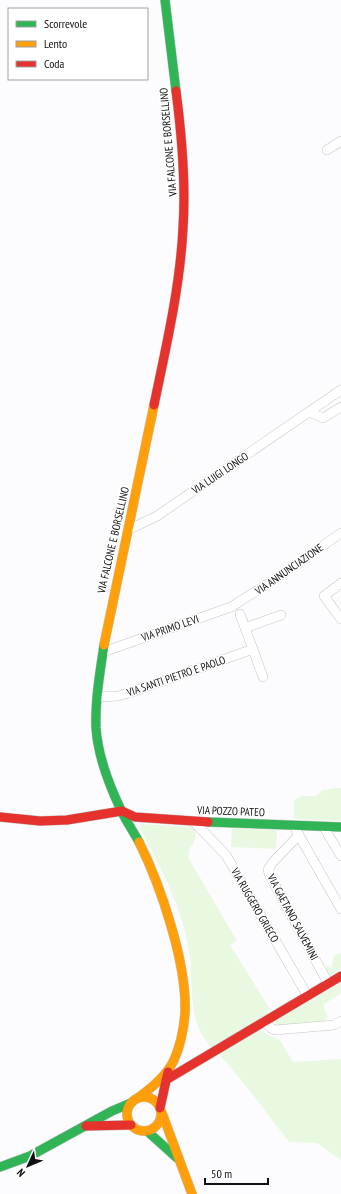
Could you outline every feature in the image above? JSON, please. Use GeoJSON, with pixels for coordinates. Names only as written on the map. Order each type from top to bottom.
{"type":"FeatureCollection","features":[{"type":"Feature","properties":{"kind":"main road","name":"VIA FALCONE E BORSELLINO"},"geometry":{"type":"LineString","coordinates":[[0,1167],[30,1156],[135,1100],[154,1087],[168,1070],[177,1054],[185,1021],[181,972],[173,932],[142,849],[122,811],[108,779],[99,746],[96,718],[108,620],[172,319],[182,245],[185,200],[183,155],[165,0]]}},
{"type":"Feature","properties":{"kind":"main road"},"geometry":{"type":"LineString","coordinates":[[0,818],[40,821],[67,820],[122,811]]}},
{"type":"Feature","properties":{"kind":"main road","name":"VIA POZZO PATEO"},"geometry":{"type":"LineString","coordinates":[[122,811],[135,817],[194,822],[341,827]]}},
{"type":"Feature","properties":{"kind":"main road"},"geometry":{"type":"LineString","coordinates":[[166,1080],[341,976]]}},
{"type":"Feature","properties":{"kind":"main road","name":"VIA FALCONE E BORSELLINO"},"geometry":{"type":"LineString","coordinates":[[161,1110],[168,1070]]}},
{"type":"Feature","properties":{"kind":"main road"},"geometry":{"type":"LineString","coordinates":[[131,1125],[127,1116],[129,1107],[135,1100],[149,1098],[154,1100],[161,1110],[192,1194]]}},
{"type":"Feature","properties":{"kind":"main road"},"geometry":{"type":"LineString","coordinates":[[84,1126],[131,1125],[141,1131],[147,1131],[156,1127],[161,1118],[161,1110]]}},
{"type":"Feature","properties":{"kind":"main road"},"geometry":{"type":"LineString","coordinates":[[147,1131],[178,1159]]}},
{"type":"Feature","properties":{"kind":"street"},"geometry":{"type":"LineString","coordinates":[[327,150],[341,141]]}},
{"type":"Feature","properties":{"kind":"street","name":"VIA LUIGI LONGO"},"geometry":{"type":"LineString","coordinates":[[128,530],[157,516],[341,390]]}},
{"type":"Feature","properties":{"kind":"street"},"geometry":{"type":"LineString","coordinates":[[309,412],[323,418],[341,407]]}},
{"type":"Feature","properties":{"kind":"street","name":"VIA ANNUNCIAZIONE"},"geometry":{"type":"LineString","coordinates":[[237,604],[341,532]]}},
{"type":"Feature","properties":{"kind":"street"},"geometry":{"type":"LineString","coordinates":[[341,584],[324,596],[341,618]]}},
{"type":"Feature","properties":{"kind":"street","name":"VIA PRIMO LEVI"},"geometry":{"type":"LineString","coordinates":[[103,652],[237,604]]}},
{"type":"Feature","properties":{"kind":"street"},"geometry":{"type":"LineString","coordinates":[[240,614],[263,677]]}},
{"type":"Feature","properties":{"kind":"street"},"geometry":{"type":"LineString","coordinates":[[245,628],[281,615]]}},
{"type":"Feature","properties":{"kind":"street","name":"VIA SANTI PIETRO E PAOLO"},"geometry":{"type":"LineString","coordinates":[[98,697],[118,696],[132,692],[253,649]]}},
{"type":"Feature","properties":{"kind":"street","name":"VIA RUGGERO GRIECO"},"geometry":{"type":"LineString","coordinates":[[194,822],[218,846],[229,860],[308,995]]}},
{"type":"Feature","properties":{"kind":"street"},"geometry":{"type":"LineString","coordinates":[[294,825],[341,909]]}},
{"type":"Feature","properties":{"kind":"street"},"geometry":{"type":"LineString","coordinates":[[323,826],[341,856]]}},
{"type":"Feature","properties":{"kind":"street","name":"VIA GAETANO SALVEMINI"},"geometry":{"type":"LineString","coordinates":[[299,835],[272,863],[268,870],[328,983]]}},
{"type":"Feature","properties":{"kind":"street"},"geometry":{"type":"LineString","coordinates":[[264,1021],[271,1028],[276,1030],[334,1025],[341,1022]]}},
{"type":"Feature","properties":{"kind":"green space"},"geometry":{"type":"Polygon","coordinates":[[[341,788],[341,821],[294,819],[294,800],[302,796],[316,796],[323,790],[341,788]]]}},
{"type":"Feature","properties":{"kind":"green space"},"geometry":{"type":"Polygon","coordinates":[[[140,824],[195,827],[196,833],[194,842],[189,850],[189,859],[237,941],[230,945],[270,1009],[258,1030],[280,1040],[293,1062],[341,1059],[341,1160],[317,1143],[289,1142],[242,1081],[207,1042],[201,1033],[192,1000],[190,961],[186,934],[176,902],[140,828],[140,824]]]}},
{"type":"Feature","properties":{"kind":"green space"},"geometry":{"type":"Polygon","coordinates":[[[232,828],[277,830],[276,849],[231,847],[232,828]]]}},
{"type":"Feature","properties":{"kind":"green space"},"geometry":{"type":"Polygon","coordinates":[[[341,953],[341,969],[328,976],[326,965],[331,968],[334,956],[341,953]]]}},
{"type":"Feature","properties":{"kind":"green space"},"geometry":{"type":"Polygon","coordinates":[[[341,983],[341,993],[323,1005],[328,1017],[321,1024],[278,1027],[275,1021],[341,983]]]}},
{"type":"Feature","properties":{"kind":"traffic: fast"},"geometry":{"type":"LineString","coordinates":[[165,0],[176,91]]}},
{"type":"Feature","properties":{"kind":"traffic: fast"},"geometry":{"type":"LineString","coordinates":[[104,645],[96,707],[97,739],[112,791],[139,842]]}},
{"type":"Feature","properties":{"kind":"traffic: fast"},"geometry":{"type":"LineString","coordinates":[[208,822],[341,827]]}},
{"type":"Feature","properties":{"kind":"traffic: fast"},"geometry":{"type":"LineString","coordinates":[[0,1167],[30,1156],[112,1111],[131,1103]]}},
{"type":"Feature","properties":{"kind":"traffic: fast"},"geometry":{"type":"LineString","coordinates":[[147,1131],[177,1158]]}},
{"type":"Feature","properties":{"kind":"traffic: slow"},"geometry":{"type":"LineString","coordinates":[[104,645],[154,405]]}},
{"type":"Feature","properties":{"kind":"traffic: slow"},"geometry":{"type":"LineString","coordinates":[[139,842],[156,880],[171,926],[182,971],[185,1012],[183,1030],[174,1060],[168,1071],[139,1097]]}},
{"type":"Feature","properties":{"kind":"traffic: slow"},"geometry":{"type":"LineString","coordinates":[[141,1097],[147,1097],[151,1098],[158,1104],[161,1114],[160,1121],[154,1128],[147,1131],[141,1131],[137,1130],[130,1124],[127,1117],[127,1111],[128,1107],[134,1100],[141,1097]]}},
{"type":"Feature","properties":{"kind":"traffic: slow"},"geometry":{"type":"LineString","coordinates":[[162,1113],[192,1194]]}},
{"type":"Feature","properties":{"kind":"traffic: jam"},"geometry":{"type":"LineString","coordinates":[[154,405],[176,295],[183,228],[183,160],[176,91]]}},
{"type":"Feature","properties":{"kind":"traffic: jam"},"geometry":{"type":"LineString","coordinates":[[0,817],[40,821],[67,820],[122,811],[135,817],[208,822]]}},
{"type":"Feature","properties":{"kind":"traffic: jam"},"geometry":{"type":"LineString","coordinates":[[166,1080],[341,976]]}},
{"type":"Feature","properties":{"kind":"traffic: jam"},"geometry":{"type":"LineString","coordinates":[[160,1108],[168,1072]]}},
{"type":"Feature","properties":{"kind":"traffic: jam"},"geometry":{"type":"LineString","coordinates":[[86,1126],[131,1125]]}}]}
